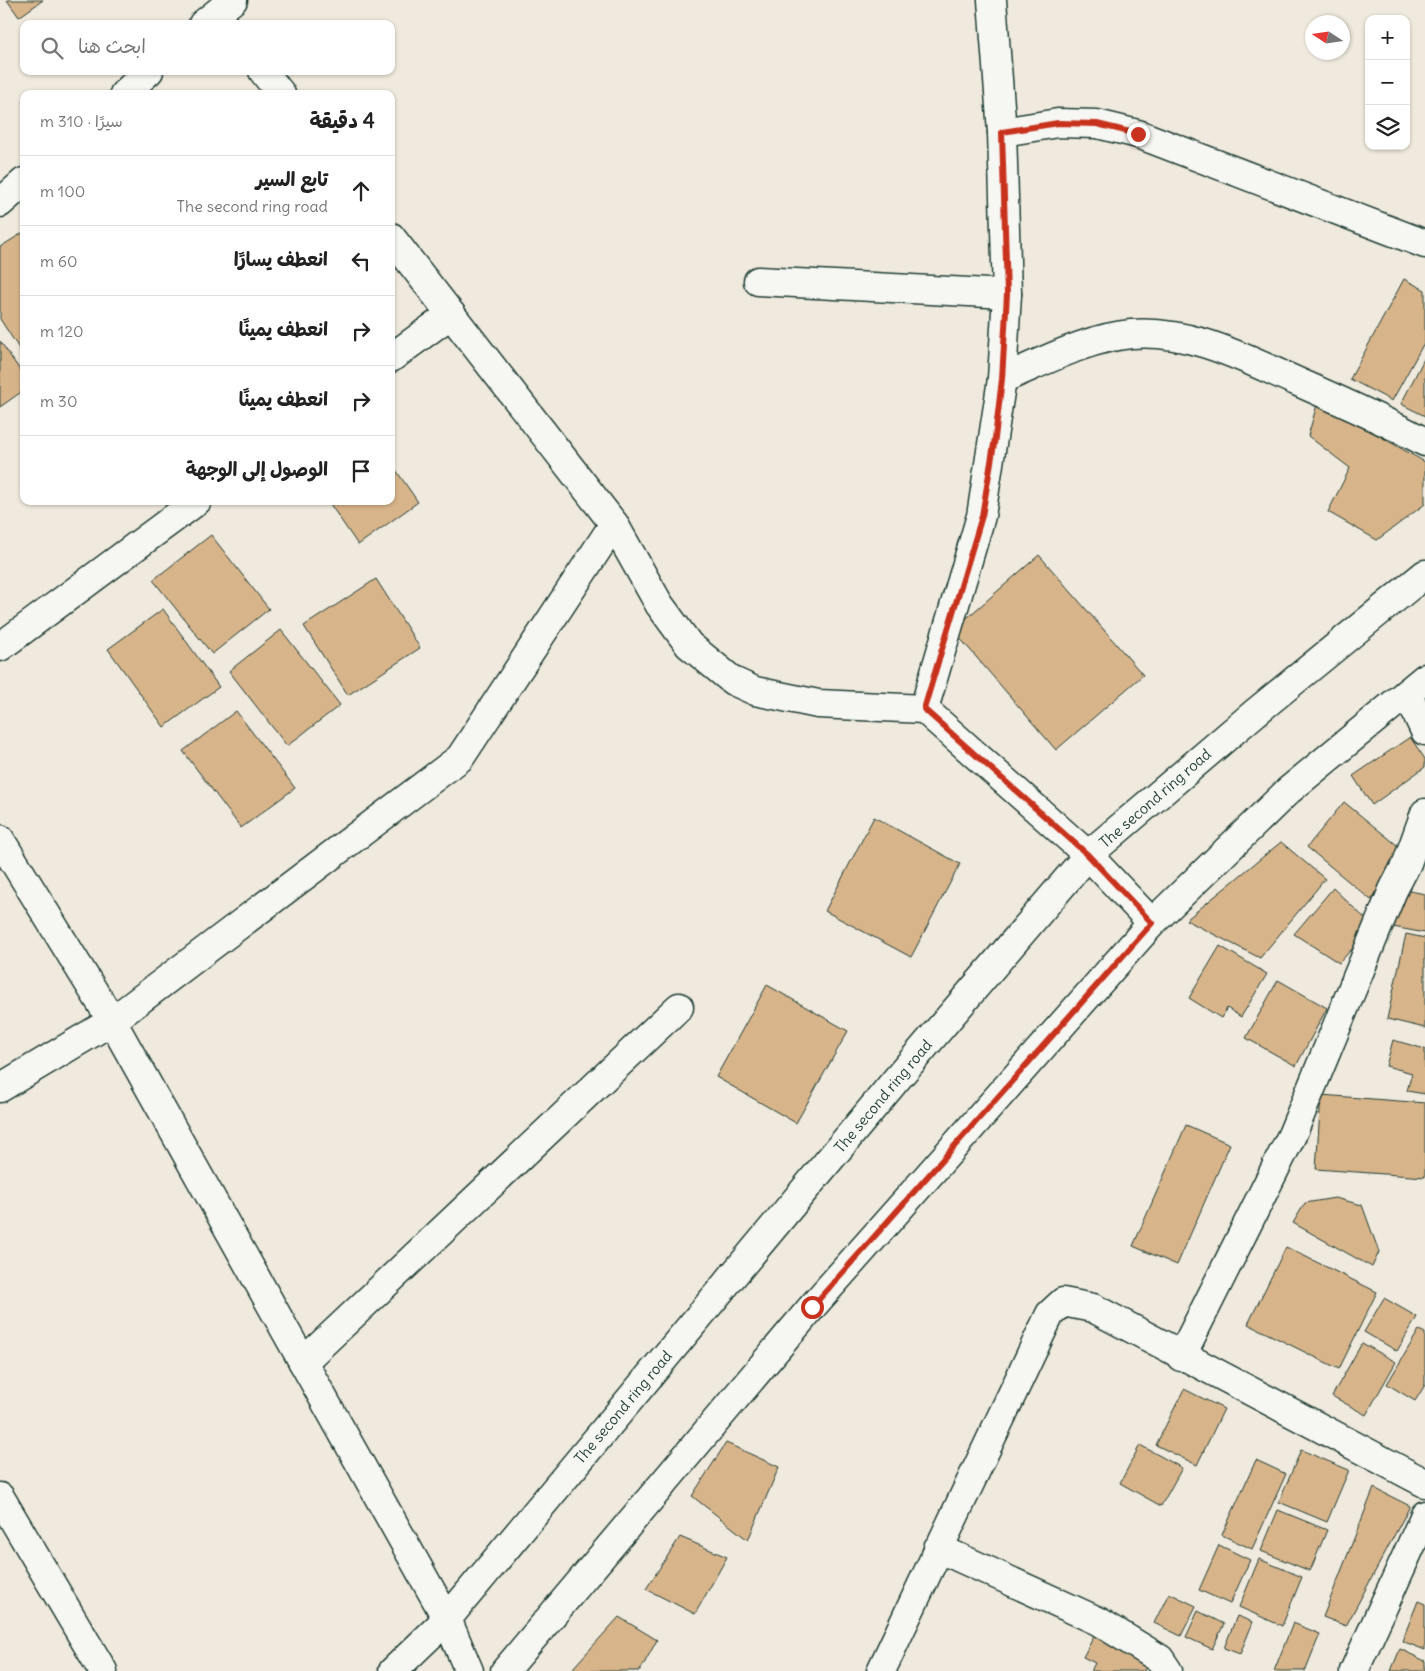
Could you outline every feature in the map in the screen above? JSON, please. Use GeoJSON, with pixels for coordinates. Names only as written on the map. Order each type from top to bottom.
{"type":"FeatureCollection","features":[{"type":"Feature","properties":{"kind":"street"},"geometry":{"type":"LineString","coordinates":[[924,709],[982,516],[1002,379],[1007,294],[1002,132],[992,0]]}},
{"type":"Feature","properties":{"kind":"street"},"geometry":{"type":"LineString","coordinates":[[128,90],[145,75]]}},
{"type":"Feature","properties":{"kind":"street"},"geometry":{"type":"LineString","coordinates":[[266,75],[277,90]]}},
{"type":"Feature","properties":{"kind":"street"},"geometry":{"type":"LineString","coordinates":[[1002,132],[1058,123],[1097,124],[1138,134],[1425,244]]}},
{"type":"Feature","properties":{"kind":"street"},"geometry":{"type":"LineString","coordinates":[[0,203],[20,186]]}},
{"type":"Feature","properties":{"kind":"street"},"geometry":{"type":"LineString","coordinates":[[395,242],[614,524],[659,604],[689,645],[733,681],[755,691],[818,704],[924,709],[1088,855],[1152,923]]}},
{"type":"Feature","properties":{"kind":"street"},"geometry":{"type":"LineString","coordinates":[[758,281],[1007,294]]}},
{"type":"Feature","properties":{"kind":"street"},"geometry":{"type":"LineString","coordinates":[[395,355],[451,314]]}},
{"type":"Feature","properties":{"kind":"street"},"geometry":{"type":"LineString","coordinates":[[1002,379],[1083,345],[1131,334],[1166,335],[1210,344],[1387,422],[1425,442]]}},
{"type":"Feature","properties":{"kind":"street"},"geometry":{"type":"LineString","coordinates":[[0,647],[192,505]]}},
{"type":"Feature","properties":{"kind":"street"},"geometry":{"type":"LineString","coordinates":[[0,1088],[112,1022],[460,758],[614,524]]}},
{"type":"Feature","properties":{"kind":"street","name":"The second ring road"},"geometry":{"type":"LineString","coordinates":[[393,1671],[447,1620],[901,1074],[1088,855],[1256,712],[1425,574]]}},
{"type":"Feature","properties":{"kind":"street"},"geometry":{"type":"LineString","coordinates":[[505,1671],[812,1307],[1152,923],[1288,791],[1416,685],[1425,731]]}},
{"type":"Feature","properties":{"kind":"street"},"geometry":{"type":"LineString","coordinates":[[1181,1357],[1292,1135],[1393,890],[1407,863],[1425,813]]}},
{"type":"Feature","properties":{"kind":"street"},"geometry":{"type":"LineString","coordinates":[[0,839],[112,1022],[447,1620],[469,1671]]}},
{"type":"Feature","properties":{"kind":"street"},"geometry":{"type":"LineString","coordinates":[[303,1362],[679,1007]]}},
{"type":"Feature","properties":{"kind":"street"},"geometry":{"type":"LineString","coordinates":[[881,1671],[1050,1314],[1058,1305],[1070,1302],[1093,1308],[1181,1357],[1425,1483]]}},
{"type":"Feature","properties":{"kind":"street"},"geometry":{"type":"LineString","coordinates":[[0,1497],[103,1671]]}},
{"type":"Feature","properties":{"kind":"street"},"geometry":{"type":"LineString","coordinates":[[1354,1671],[1425,1514]]}},
{"type":"Feature","properties":{"kind":"street"},"geometry":{"type":"LineString","coordinates":[[938,1548],[1098,1621],[1161,1667]]}},
{"type":"Feature","properties":{"kind":"building"},"geometry":{"type":"Polygon","coordinates":[[[7,0],[43,0],[19,17],[7,0]]]}},
{"type":"Feature","properties":{"kind":"building"},"geometry":{"type":"Polygon","coordinates":[[[20,234],[20,350],[0,319],[0,247],[20,234]]]}},
{"type":"Feature","properties":{"kind":"building"},"geometry":{"type":"Polygon","coordinates":[[[1404,279],[1425,290],[1425,341],[1392,401],[1350,379],[1404,279]]]}},
{"type":"Feature","properties":{"kind":"building"},"geometry":{"type":"Polygon","coordinates":[[[0,341],[20,370],[20,393],[0,407],[0,341]]]}},
{"type":"Feature","properties":{"kind":"building"},"geometry":{"type":"Polygon","coordinates":[[[1425,357],[1425,416],[1401,404],[1425,357]]]}},
{"type":"Feature","properties":{"kind":"building"},"geometry":{"type":"Polygon","coordinates":[[[1318,401],[1425,462],[1425,504],[1377,540],[1328,512],[1350,468],[1308,436],[1318,401]]]}},
{"type":"Feature","properties":{"kind":"building"},"geometry":{"type":"Polygon","coordinates":[[[395,469],[418,502],[358,545],[331,505],[395,505],[395,469]]]}},
{"type":"Feature","properties":{"kind":"building"},"geometry":{"type":"Polygon","coordinates":[[[211,535],[269,609],[212,654],[153,580],[211,535]]]}},
{"type":"Feature","properties":{"kind":"building"},"geometry":{"type":"Polygon","coordinates":[[[1039,555],[1143,675],[1056,750],[953,630],[1039,555]]]}},
{"type":"Feature","properties":{"kind":"building"},"geometry":{"type":"Polygon","coordinates":[[[376,579],[420,648],[348,695],[304,626],[376,579]]]}},
{"type":"Feature","properties":{"kind":"building"},"geometry":{"type":"Polygon","coordinates":[[[163,609],[219,687],[164,727],[108,649],[163,609]]]}},
{"type":"Feature","properties":{"kind":"building"},"geometry":{"type":"Polygon","coordinates":[[[281,630],[340,705],[287,746],[229,671],[281,630]]]}},
{"type":"Feature","properties":{"kind":"building"},"geometry":{"type":"Polygon","coordinates":[[[236,711],[295,788],[241,828],[183,751],[236,711]]]}},
{"type":"Feature","properties":{"kind":"building"},"geometry":{"type":"Polygon","coordinates":[[[1410,737],[1425,759],[1425,767],[1372,805],[1353,776],[1410,737]]]}},
{"type":"Feature","properties":{"kind":"building"},"geometry":{"type":"Polygon","coordinates":[[[1344,802],[1408,854],[1371,900],[1307,847],[1344,802]]]}},
{"type":"Feature","properties":{"kind":"building"},"geometry":{"type":"Polygon","coordinates":[[[874,817],[960,864],[911,957],[825,911],[874,817]]]}},
{"type":"Feature","properties":{"kind":"building"},"geometry":{"type":"Polygon","coordinates":[[[1281,842],[1325,879],[1260,958],[1186,920],[1281,842]]]}},
{"type":"Feature","properties":{"kind":"building"},"geometry":{"type":"Polygon","coordinates":[[[1333,888],[1373,926],[1339,963],[1294,934],[1333,888]]]}},
{"type":"Feature","properties":{"kind":"building"},"geometry":{"type":"Polygon","coordinates":[[[1400,889],[1425,894],[1425,933],[1393,927],[1400,889]]]}},
{"type":"Feature","properties":{"kind":"building"},"geometry":{"type":"Polygon","coordinates":[[[1406,934],[1425,938],[1425,1028],[1387,1019],[1406,934]]]}},
{"type":"Feature","properties":{"kind":"building"},"geometry":{"type":"Polygon","coordinates":[[[1220,946],[1267,974],[1241,1017],[1227,1008],[1221,1018],[1189,998],[1220,946]]]}},
{"type":"Feature","properties":{"kind":"building"},"geometry":{"type":"Polygon","coordinates":[[[1278,980],[1327,1008],[1296,1066],[1246,1038],[1278,980]]]}},
{"type":"Feature","properties":{"kind":"building"},"geometry":{"type":"Polygon","coordinates":[[[767,985],[848,1031],[796,1123],[716,1077],[767,985]]]}},
{"type":"Feature","properties":{"kind":"building"},"geometry":{"type":"Polygon","coordinates":[[[1393,1040],[1425,1049],[1425,1094],[1407,1091],[1412,1073],[1386,1066],[1393,1040]]]}},
{"type":"Feature","properties":{"kind":"building"},"geometry":{"type":"Polygon","coordinates":[[[1321,1095],[1425,1103],[1425,1177],[1316,1169],[1321,1095]]]}},
{"type":"Feature","properties":{"kind":"building"},"geometry":{"type":"Polygon","coordinates":[[[1186,1125],[1230,1144],[1177,1265],[1133,1246],[1186,1125]]]}},
{"type":"Feature","properties":{"kind":"building"},"geometry":{"type":"Polygon","coordinates":[[[1335,1198],[1362,1205],[1379,1252],[1372,1267],[1293,1223],[1305,1203],[1335,1198]]]}},
{"type":"Feature","properties":{"kind":"building"},"geometry":{"type":"Polygon","coordinates":[[[1286,1247],[1377,1292],[1339,1369],[1248,1324],[1286,1247]]]}},
{"type":"Feature","properties":{"kind":"building"},"geometry":{"type":"Polygon","coordinates":[[[1384,1298],[1417,1317],[1397,1351],[1364,1332],[1384,1298]]]}},
{"type":"Feature","properties":{"kind":"building"},"geometry":{"type":"Polygon","coordinates":[[[1419,1330],[1425,1333],[1425,1385],[1415,1401],[1387,1384],[1419,1330]]]}},
{"type":"Feature","properties":{"kind":"building"},"geometry":{"type":"Polygon","coordinates":[[[1362,1343],[1396,1362],[1366,1415],[1332,1396],[1362,1343]]]}},
{"type":"Feature","properties":{"kind":"building"},"geometry":{"type":"Polygon","coordinates":[[[1184,1389],[1224,1409],[1197,1465],[1156,1445],[1184,1389]]]}},
{"type":"Feature","properties":{"kind":"building"},"geometry":{"type":"Polygon","coordinates":[[[726,1443],[779,1467],[748,1540],[692,1496],[726,1443]]]}},
{"type":"Feature","properties":{"kind":"building"},"geometry":{"type":"Polygon","coordinates":[[[1140,1445],[1182,1468],[1161,1506],[1120,1483],[1140,1445]]]}},
{"type":"Feature","properties":{"kind":"building"},"geometry":{"type":"Polygon","coordinates":[[[1301,1450],[1349,1470],[1327,1522],[1279,1502],[1301,1450]]]}},
{"type":"Feature","properties":{"kind":"building"},"geometry":{"type":"Polygon","coordinates":[[[1256,1460],[1286,1474],[1252,1549],[1222,1535],[1256,1460]]]}},
{"type":"Feature","properties":{"kind":"building"},"geometry":{"type":"Polygon","coordinates":[[[1374,1488],[1410,1506],[1346,1626],[1323,1617],[1374,1488]]]}},
{"type":"Feature","properties":{"kind":"building"},"geometry":{"type":"Polygon","coordinates":[[[1278,1510],[1327,1530],[1310,1571],[1261,1551],[1278,1510]]]}},
{"type":"Feature","properties":{"kind":"building"},"geometry":{"type":"Polygon","coordinates":[[[680,1537],[727,1557],[695,1614],[646,1589],[680,1537]]]}},
{"type":"Feature","properties":{"kind":"building"},"geometry":{"type":"Polygon","coordinates":[[[1219,1545],[1250,1560],[1230,1604],[1199,1590],[1219,1545]]]}},
{"type":"Feature","properties":{"kind":"building"},"geometry":{"type":"Polygon","coordinates":[[[1259,1559],[1302,1577],[1282,1626],[1239,1607],[1259,1559]]]}},
{"type":"Feature","properties":{"kind":"building"},"geometry":{"type":"Polygon","coordinates":[[[1169,1593],[1196,1606],[1181,1636],[1154,1623],[1169,1593]]]}},
{"type":"Feature","properties":{"kind":"building"},"geometry":{"type":"Polygon","coordinates":[[[1418,1601],[1425,1604],[1425,1650],[1402,1641],[1418,1601]]]}},
{"type":"Feature","properties":{"kind":"building"},"geometry":{"type":"Polygon","coordinates":[[[1198,1611],[1224,1624],[1212,1649],[1186,1637],[1198,1611]]]}},
{"type":"Feature","properties":{"kind":"building"},"geometry":{"type":"Polygon","coordinates":[[[1237,1616],[1253,1622],[1240,1654],[1224,1648],[1237,1616]]]}},
{"type":"Feature","properties":{"kind":"building"},"geometry":{"type":"Polygon","coordinates":[[[619,1617],[657,1640],[640,1671],[579,1671],[573,1668],[619,1617]]]}},
{"type":"Feature","properties":{"kind":"building"},"geometry":{"type":"Polygon","coordinates":[[[1293,1623],[1320,1634],[1305,1671],[1274,1671],[1293,1623]]]}},
{"type":"Feature","properties":{"kind":"building"},"geometry":{"type":"Polygon","coordinates":[[[1094,1636],[1148,1662],[1144,1671],[1091,1671],[1095,1663],[1083,1657],[1094,1636]]]}},
{"type":"Feature","properties":{"kind":"building"},"geometry":{"type":"Polygon","coordinates":[[[1400,1649],[1425,1661],[1425,1671],[1391,1671],[1400,1649]]]}},
{"type":"Feature","properties":{"kind":"route"},"geometry":{"type":"LineString","coordinates":[[812,1307],[1152,923],[1088,855],[924,709],[982,516],[995,438],[1002,379],[1007,294],[1002,132],[1058,123],[1097,124],[1138,134]]}}]}
